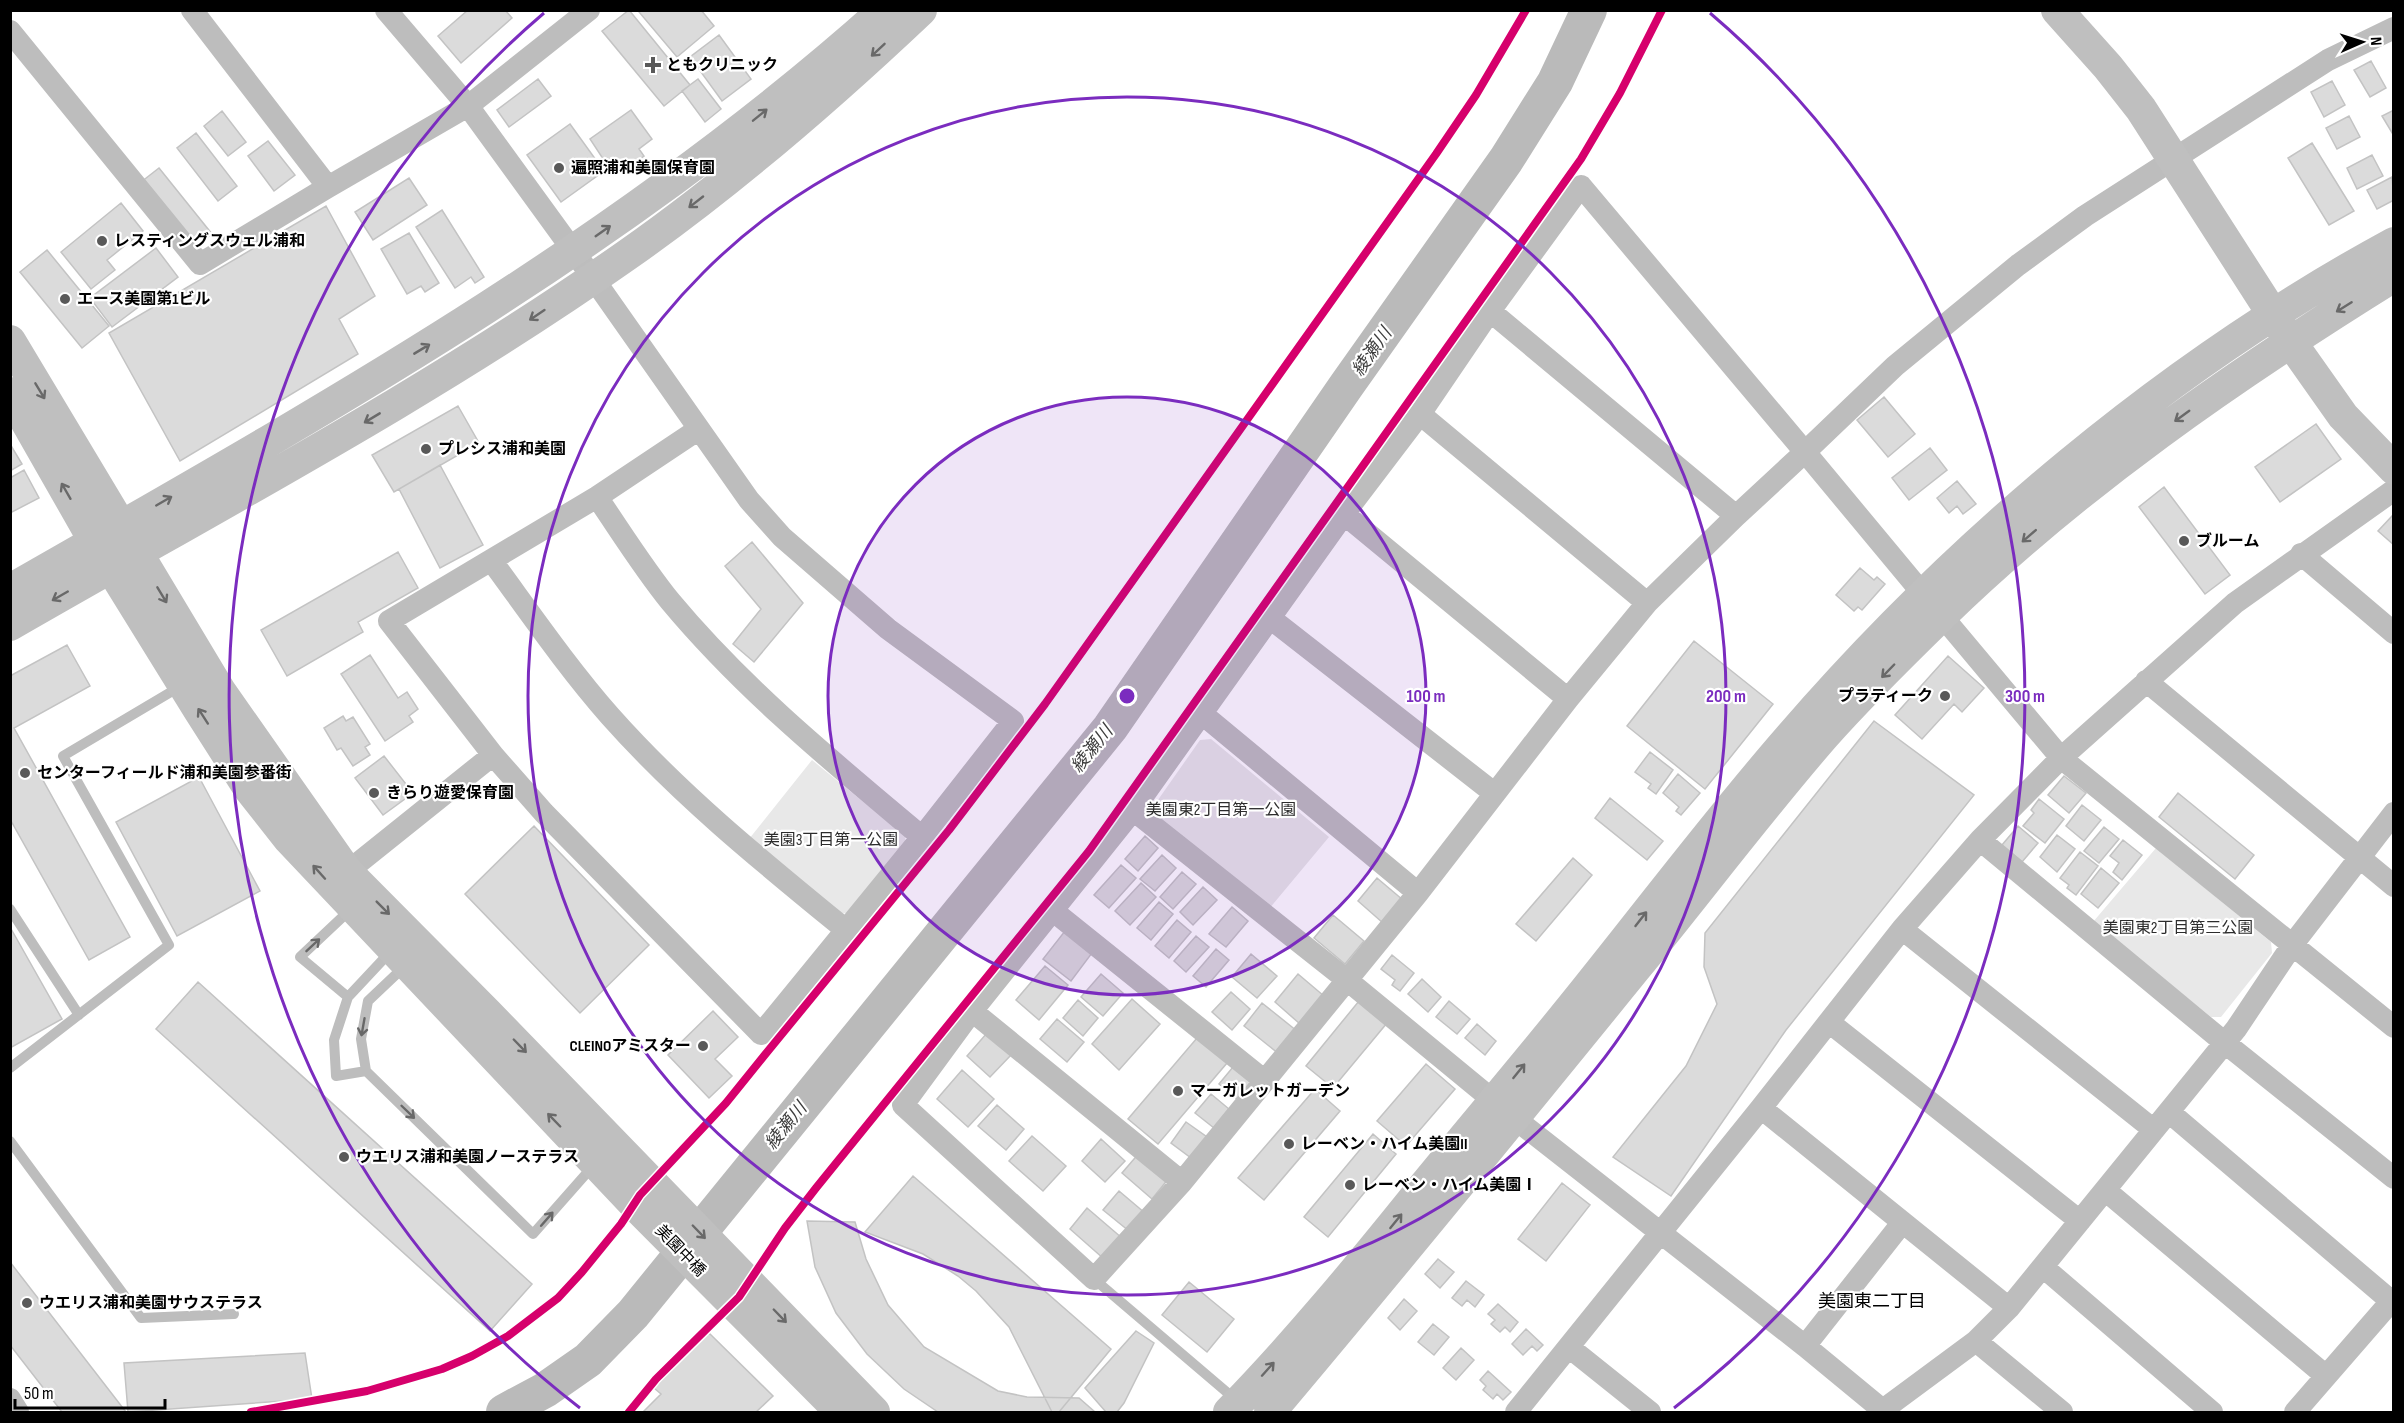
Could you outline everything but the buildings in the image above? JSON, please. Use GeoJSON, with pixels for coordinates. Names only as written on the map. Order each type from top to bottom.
{"type":"FeatureCollection","features":[{"type":"Feature","properties":{"kind":"street"},"geometry":{"type":"LineString","coordinates":[[192,10],[328,187]]}},
{"type":"Feature","properties":{"kind":"street"},"geometry":{"type":"LineString","coordinates":[[386,10],[468,106],[593,278],[749,500],[782,537],[888,629],[1013,721],[922,837],[761,1034],[544,813],[493,755],[389,621],[597,497],[699,429]]}},
{"type":"Feature","properties":{"kind":"street"},"geometry":{"type":"LineString","coordinates":[[10,31],[200,264],[468,106],[589,10]]}},
{"type":"Feature","properties":{"kind":"street"},"geometry":{"type":"LineString","coordinates":[[10,625],[116,547],[443,337],[645,202],[756,119],[884,10]]}},
{"type":"Feature","properties":{"kind":"street"},"geometry":{"type":"LineString","coordinates":[[10,590],[116,547],[403,399],[460,365],[629,254],[771,143],[862,66],[921,10]]}},
{"type":"Feature","properties":{"kind":"street"},"geometry":{"type":"LineString","coordinates":[[2057,10],[2108,67],[2173,157],[2290,341],[2343,416],[2394,470]]}},
{"type":"Feature","properties":{"kind":"street"},"geometry":{"type":"LineString","coordinates":[[2394,28],[2328,60],[2173,157],[2085,216],[1962,309],[1895,366],[1805,452],[1736,516],[1647,603],[1568,699],[1418,893],[1265,1081],[1182,1182],[1094,1279],[903,1105],[972,1011],[1133,810],[1581,186],[1805,452],[2061,758],[2394,1027]]}},
{"type":"Feature","properties":{"kind":"street"},"geometry":{"type":"LineString","coordinates":[[1270,1413],[1504,1109],[1595,978],[1712,829],[1792,734],[1932,605],[2005,519],[2094,444],[2172,385],[2273,314],[2394,243]]}},
{"type":"Feature","properties":{"kind":"street"},"geometry":{"type":"LineString","coordinates":[[1932,605],[2001,561],[2111,468],[2190,410],[2290,341],[2394,276]]}},
{"type":"Feature","properties":{"kind":"street"},"geometry":{"type":"LineString","coordinates":[[1490,311],[1736,516]]}},
{"type":"Feature","properties":{"kind":"street"},"geometry":{"type":"LineString","coordinates":[[10,341],[116,547],[183,685],[248,787],[289,838],[352,908],[596,1164],[649,1199]]}},
{"type":"Feature","properties":{"kind":"street"},"geometry":{"type":"LineString","coordinates":[[10,393],[116,547],[347,872],[649,1199]]}},
{"type":"Feature","properties":{"kind":"street"},"geometry":{"type":"LineString","coordinates":[[1419,414],[1647,603]]}},
{"type":"Feature","properties":{"kind":"street"},"geometry":{"type":"LineString","coordinates":[[1516,1413],[1830,1023],[1902,929],[1980,840],[2061,758],[2235,603],[2394,490]]}},
{"type":"Feature","properties":{"kind":"street"},"geometry":{"type":"LineString","coordinates":[[597,497],[670,601],[767,705],[818,751],[922,837]]}},
{"type":"Feature","properties":{"kind":"street"},"geometry":{"type":"LineString","coordinates":[[1344,514],[1568,699]]}},
{"type":"Feature","properties":{"kind":"street"},"geometry":{"type":"LineString","coordinates":[[2301,554],[2394,633]]}},
{"type":"Feature","properties":{"kind":"street"},"geometry":{"type":"LineString","coordinates":[[492,560],[562,657],[610,716],[671,779],[742,845],[846,930]]}},
{"type":"Feature","properties":{"kind":"street"},"geometry":{"type":"LineString","coordinates":[[1270,618],[1494,793]]}},
{"type":"Feature","properties":{"kind":"street"},"geometry":{"type":"LineString","coordinates":[[2146,681],[2394,886]]}},
{"type":"Feature","properties":{"kind":"street"},"geometry":{"type":"LineString","coordinates":[[1201,713],[1418,893]]}},
{"type":"Feature","properties":{"kind":"street"},"geometry":{"type":"LineString","coordinates":[[347,872],[493,755]]}},
{"type":"Feature","properties":{"kind":"street"},"geometry":{"type":"LineString","coordinates":[[1133,810],[1347,980],[1504,1109],[1805,1346],[1883,1412],[1976,1341],[2009,1308],[2225,1043],[2293,944],[2394,813]]}},
{"type":"Feature","properties":{"kind":"street"},"geometry":{"type":"LineString","coordinates":[[1980,840],[2225,1043],[2394,1178]]}},
{"type":"Feature","properties":{"kind":"street"},"geometry":{"type":"LineString","coordinates":[[1052,910],[1265,1081]]}},
{"type":"Feature","properties":{"kind":"street"},"geometry":{"type":"LineString","coordinates":[[1902,929],[2154,1130]]}},
{"type":"Feature","properties":{"kind":"street"},"geometry":{"type":"LineString","coordinates":[[972,1011],[1182,1182]]}},
{"type":"Feature","properties":{"kind":"street"},"geometry":{"type":"LineString","coordinates":[[1830,1023],[2080,1221]]}},
{"type":"Feature","properties":{"kind":"street"},"geometry":{"type":"LineString","coordinates":[[1761,1108],[2009,1308]]}},
{"type":"Feature","properties":{"kind":"street"},"geometry":{"type":"LineString","coordinates":[[1234,1408],[1504,1109]]}},
{"type":"Feature","properties":{"kind":"street"},"geometry":{"type":"LineString","coordinates":[[2169,1112],[2392,1300],[2295,1413]]}},
{"type":"Feature","properties":{"kind":"street"},"geometry":{"type":"LineString","coordinates":[[2105,1190],[2326,1376]]}},
{"type":"Feature","properties":{"kind":"street","name":"美園中橋"},"geometry":{"type":"LineString","coordinates":[[649,1199],[730,1284]]}},
{"type":"Feature","properties":{"kind":"street"},"geometry":{"type":"LineString","coordinates":[[1805,1346],[1902,1223]]}},
{"type":"Feature","properties":{"kind":"street"},"geometry":{"type":"LineString","coordinates":[[2043,1267],[2212,1413]]}},
{"type":"Feature","properties":{"kind":"street"},"geometry":{"type":"LineString","coordinates":[[730,1284],[841,1413]]}},
{"type":"Feature","properties":{"kind":"street"},"geometry":{"type":"LineString","coordinates":[[730,1284],[874,1413]]}},
{"type":"Feature","properties":{"kind":"street"},"geometry":{"type":"LineString","coordinates":[[1976,1341],[2062,1413]]}},
{"type":"Feature","properties":{"kind":"street"},"geometry":{"type":"LineString","coordinates":[[1570,1348],[1650,1413]]}},
{"type":"Feature","properties":{"kind":"street"},"geometry":{"type":"LineString","coordinates":[[10,1399],[18,1413]]}},
{"type":"Feature","properties":{"kind":"lane"},"geometry":{"type":"LineString","coordinates":[[10,1068],[169,945],[63,756],[183,685]]}},
{"type":"Feature","properties":{"kind":"lane"},"geometry":{"type":"LineString","coordinates":[[348,997],[300,957],[352,908]]}},
{"type":"Feature","properties":{"kind":"lane"},"geometry":{"type":"LineString","coordinates":[[10,909],[79,1015]]}},
{"type":"Feature","properties":{"kind":"lane"},"geometry":{"type":"LineString","coordinates":[[366,1071],[336,1076],[334,1040],[348,997],[399,958]]}},
{"type":"Feature","properties":{"kind":"lane"},"geometry":{"type":"LineString","coordinates":[[399,958],[368,1001],[361,1039],[366,1071],[533,1234],[596,1164]]}},
{"type":"Feature","properties":{"kind":"lane"},"geometry":{"type":"LineString","coordinates":[[10,1141],[141,1318],[234,1314]]}},
{"type":"Feature","properties":{"kind":"lane"},"geometry":{"type":"LineString","coordinates":[[1094,1279],[1220,1384],[1234,1408]]}},
{"type":"Feature","properties":{"kind":"green space","name":"美園東2丁目第一公園"},"geometry":{"type":"Polygon","coordinates":[[[1211,739],[1329,837],[1269,909],[1152,817],[1153,807],[1200,740],[1211,739]]]}},
{"type":"Feature","properties":{"kind":"green space","name":"美園3丁目第一公園"},"geometry":{"type":"Polygon","coordinates":[[[812,760],[905,836],[906,845],[851,912],[841,914],[749,839],[812,760]]]}},
{"type":"Feature","properties":{"kind":"green space","name":"美園東2丁目第三公園"},"geometry":{"type":"Polygon","coordinates":[[[2156,848],[2271,942],[2272,953],[2221,1017],[2211,1017],[2093,922],[2156,848]]]}},
{"type":"Feature","properties":{"kind":"waterway","name":"綾瀬川"},"geometry":{"type":"LineString","coordinates":[[504,1412],[545,1390],[588,1360],[633,1314],[1110,728],[1346,386],[1506,160],[1555,82],[1589,10]]}},
{"type":"Feature","properties":{"kind":"cycle path"},"geometry":{"type":"LineString","coordinates":[[251,1412],[367,1391],[442,1369],[508,1336],[558,1298],[582,1272],[621,1224],[640,1195],[726,1103],[949,830],[1045,704],[1436,154],[1476,95],[1526,10]]}},
{"type":"Feature","properties":{"kind":"cycle path"},"geometry":{"type":"LineString","coordinates":[[629,1412],[656,1379],[739,1297],[785,1228],[816,1188],[1089,851],[1581,159],[1620,93],[1662,10]]}},
{"type":"Feature","properties":{"kind":"place","name":"ともクリニック"},"geometry":{"type":"Point","coordinates":[653,65]}},
{"type":"Feature","properties":{"kind":"place","name":"遍照浦和美園保育園"},"geometry":{"type":"Point","coordinates":[559,168]}},
{"type":"Feature","properties":{"kind":"place","name":"レスティングスウェル浦和"},"geometry":{"type":"Point","coordinates":[102,241]}},
{"type":"Feature","properties":{"kind":"place","name":"エース美園第1ビル"},"geometry":{"type":"Point","coordinates":[65,299]}},
{"type":"Feature","properties":{"kind":"place","name":"プレシス浦和美園"},"geometry":{"type":"Point","coordinates":[426,449]}},
{"type":"Feature","properties":{"kind":"place","name":"ブルーム"},"geometry":{"type":"Point","coordinates":[2184,541]}},
{"type":"Feature","properties":{"kind":"place","name":"プラティーク"},"geometry":{"type":"Point","coordinates":[1945,696]}},
{"type":"Feature","properties":{"kind":"place","name":"センターフィールド浦和美園参番街"},"geometry":{"type":"Point","coordinates":[25,773]}},
{"type":"Feature","properties":{"kind":"place","name":"きらり遊愛保育園"},"geometry":{"type":"Point","coordinates":[374,793]}},
{"type":"Feature","properties":{"kind":"place","name":"CLEINOアミスター"},"geometry":{"type":"Point","coordinates":[703,1046]}},
{"type":"Feature","properties":{"kind":"place","name":"マーガレットガーデン"},"geometry":{"type":"Point","coordinates":[1178,1091]}},
{"type":"Feature","properties":{"kind":"place","name":"レーベン・ハイム美園II"},"geometry":{"type":"Point","coordinates":[1289,1144]}},
{"type":"Feature","properties":{"kind":"place","name":"ウエリス浦和美園ノーステラス"},"geometry":{"type":"Point","coordinates":[344,1157]}},
{"type":"Feature","properties":{"kind":"place","name":"レーベン・ハイム美園Ⅰ"},"geometry":{"type":"Point","coordinates":[1350,1185]}},
{"type":"Feature","properties":{"kind":"place","name":"ウエリス浦和美園サウステラス"},"geometry":{"type":"Point","coordinates":[27,1303]}},
{"type":"Feature","properties":{"kind":"district","name":"美園東二丁目"},"geometry":{"type":"Point","coordinates":[1872,1301]}}]}
